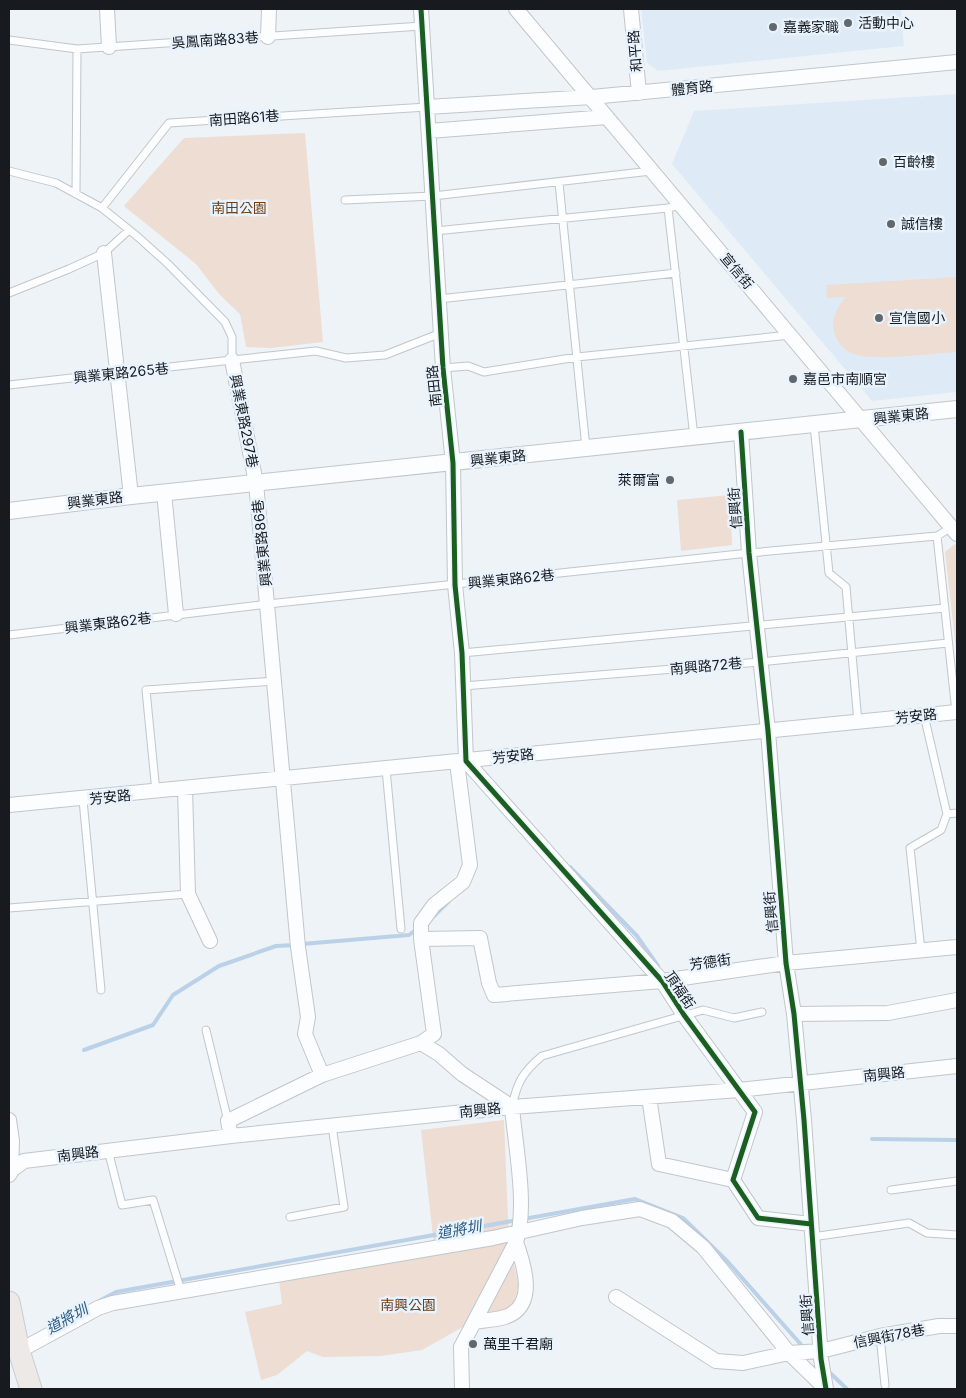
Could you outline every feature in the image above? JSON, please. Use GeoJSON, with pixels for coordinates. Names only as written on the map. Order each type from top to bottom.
{"type":"FeatureCollection","features":[{"type":"Feature","properties":{"kind":"main road"},"geometry":{"type":"LineString","coordinates":[[9,1302],[14,1345],[31,1389]]}},
{"type":"Feature","properties":{"kind":"street"},"geometry":{"type":"LineString","coordinates":[[107,9],[109,47]]}},
{"type":"Feature","properties":{"kind":"street"},"geometry":{"type":"LineString","coordinates":[[268,37],[269,9]]}},
{"type":"Feature","properties":{"kind":"street","name":"南田路"},"geometry":{"type":"LineString","coordinates":[[421,9],[443,368],[453,462],[455,585],[462,653],[463,686],[461,762],[470,866],[463,882],[434,905],[421,923],[421,939]]}},
{"type":"Feature","properties":{"kind":"street","name":"宣信街"},"geometry":{"type":"LineString","coordinates":[[516,9],[955,530]]}},
{"type":"Feature","properties":{"kind":"street","name":"和平路"},"geometry":{"type":"LineString","coordinates":[[631,9],[639,93]]}},
{"type":"Feature","properties":{"kind":"street","name":"體育路"},"geometry":{"type":"LineString","coordinates":[[426,107],[592,97],[957,62]]}},
{"type":"Feature","properties":{"kind":"street"},"geometry":{"type":"LineString","coordinates":[[429,131],[607,117]]}},
{"type":"Feature","properties":{"kind":"street"},"geometry":{"type":"LineString","coordinates":[[104,253],[131,496]]}},
{"type":"Feature","properties":{"kind":"street","name":"興業東路297巷"},"geometry":{"type":"LineString","coordinates":[[232,360],[256,483]]}},
{"type":"Feature","properties":{"kind":"street","name":"興業東路"},"geometry":{"type":"LineString","coordinates":[[9,511],[131,496],[957,409]]}},
{"type":"Feature","properties":{"kind":"street","name":"信興街"},"geometry":{"type":"LineString","coordinates":[[741,432],[749,553],[768,731],[786,963],[794,1014],[801,1083],[812,1230],[809,1353],[826,1385]]}},
{"type":"Feature","properties":{"kind":"street","name":"興業東路86巷"},"geometry":{"type":"LineString","coordinates":[[256,483],[298,947],[308,1016],[305,1034],[322,1075]]}},
{"type":"Feature","properties":{"kind":"street"},"geometry":{"type":"LineString","coordinates":[[164,493],[176,614]]}},
{"type":"Feature","properties":{"kind":"street","name":"芳安路"},"geometry":{"type":"LineString","coordinates":[[9,805],[83,800],[957,712]]}},
{"type":"Feature","properties":{"kind":"street","name":"頂福街"},"geometry":{"type":"LineString","coordinates":[[461,762],[662,980],[684,1015],[755,1112],[734,1180]]}},
{"type":"Feature","properties":{"kind":"street"},"geometry":{"type":"LineString","coordinates":[[185,789],[188,894],[210,941]]}},
{"type":"Feature","properties":{"kind":"street","name":"芳德街"},"geometry":{"type":"LineString","coordinates":[[421,939],[480,938],[494,995],[662,980],[786,963],[957,948]]}},
{"type":"Feature","properties":{"kind":"street"},"geometry":{"type":"LineString","coordinates":[[231,1136],[228,1120],[322,1075],[421,1043],[434,1034],[421,939]]}},
{"type":"Feature","properties":{"kind":"street"},"geometry":{"type":"LineString","coordinates":[[794,1014],[888,1013],[957,1000]]}},
{"type":"Feature","properties":{"kind":"street"},"geometry":{"type":"LineString","coordinates":[[421,1043],[439,1054],[462,1074],[512,1107],[521,1207],[518,1237],[526,1274],[526,1293],[520,1307],[506,1317],[474,1322]]}},
{"type":"Feature","properties":{"kind":"street","name":"南興路"},"geometry":{"type":"LineString","coordinates":[[24,1161],[231,1136],[512,1107],[740,1090],[957,1066]]}},
{"type":"Feature","properties":{"kind":"street"},"geometry":{"type":"LineString","coordinates":[[649,1097],[659,1164],[734,1180],[758,1218],[812,1230]]}},
{"type":"Feature","properties":{"kind":"street"},"geometry":{"type":"LineString","coordinates":[[9,1120],[10,1173]]}},
{"type":"Feature","properties":{"kind":"street"},"geometry":{"type":"LineString","coordinates":[[10,1153],[24,1161],[10,1173]]}},
{"type":"Feature","properties":{"kind":"street"},"geometry":{"type":"LineString","coordinates":[[14,1345],[113,1303],[518,1237],[640,1208],[672,1221],[703,1246],[809,1353],[826,1385]]}},
{"type":"Feature","properties":{"kind":"street"},"geometry":{"type":"LineString","coordinates":[[462,1389],[461,1347],[518,1237]]}},
{"type":"Feature","properties":{"kind":"street","name":"信興街78巷"},"geometry":{"type":"LineString","coordinates":[[616,1297],[716,1361],[743,1363],[809,1353],[880,1336],[939,1326],[957,1326]]}},
{"type":"Feature","properties":{"kind":"lane","name":"吳鳳南路83巷"},"geometry":{"type":"LineString","coordinates":[[9,40],[77,49],[422,26]]}},
{"type":"Feature","properties":{"kind":"lane"},"geometry":{"type":"LineString","coordinates":[[76,194],[77,49]]}},
{"type":"Feature","properties":{"kind":"lane","name":"南田路61巷"},"geometry":{"type":"LineString","coordinates":[[102,208],[169,123],[426,107]]}},
{"type":"Feature","properties":{"kind":"lane"},"geometry":{"type":"LineString","coordinates":[[9,171],[56,183],[102,208],[168,264],[225,322],[232,337],[232,360]]}},
{"type":"Feature","properties":{"kind":"lane"},"geometry":{"type":"LineString","coordinates":[[345,200],[433,196],[651,171]]}},
{"type":"Feature","properties":{"kind":"lane"},"geometry":{"type":"LineString","coordinates":[[559,183],[586,448]]}},
{"type":"Feature","properties":{"kind":"lane"},"geometry":{"type":"LineString","coordinates":[[435,231],[683,205]]}},
{"type":"Feature","properties":{"kind":"lane"},"geometry":{"type":"LineString","coordinates":[[668,208],[694,437]]}},
{"type":"Feature","properties":{"kind":"lane"},"geometry":{"type":"LineString","coordinates":[[9,293],[104,253],[128,231]]}},
{"type":"Feature","properties":{"kind":"lane"},"geometry":{"type":"LineString","coordinates":[[439,299],[676,273]]}},
{"type":"Feature","properties":{"kind":"lane","name":"興業東路265巷"},"geometry":{"type":"LineString","coordinates":[[9,385],[316,351],[346,358],[385,355],[441,332]]}},
{"type":"Feature","properties":{"kind":"lane"},"geometry":{"type":"LineString","coordinates":[[443,368],[468,366],[484,372],[577,357],[790,335]]}},
{"type":"Feature","properties":{"kind":"lane"},"geometry":{"type":"LineString","coordinates":[[814,425],[829,573],[846,587],[858,722]]}},
{"type":"Feature","properties":{"kind":"lane","name":"興業東路62巷"},"geometry":{"type":"LineString","coordinates":[[9,635],[268,604],[749,553],[937,536],[955,530]]}},
{"type":"Feature","properties":{"kind":"lane"},"geometry":{"type":"LineString","coordinates":[[937,536],[957,712]]}},
{"type":"Feature","properties":{"kind":"lane"},"geometry":{"type":"LineString","coordinates":[[462,653],[945,608]]}},
{"type":"Feature","properties":{"kind":"lane","name":"南興路72巷"},"geometry":{"type":"LineString","coordinates":[[463,686],[760,662],[948,643]]}},
{"type":"Feature","properties":{"kind":"lane"},"geometry":{"type":"LineString","coordinates":[[156,792],[146,690],[275,681]]}},
{"type":"Feature","properties":{"kind":"lane"},"geometry":{"type":"LineString","coordinates":[[921,951],[910,848],[941,830],[947,814],[924,715]]}},
{"type":"Feature","properties":{"kind":"lane"},"geometry":{"type":"LineString","coordinates":[[386,769],[401,929]]}},
{"type":"Feature","properties":{"kind":"lane"},"geometry":{"type":"LineString","coordinates":[[83,800],[100,990]]}},
{"type":"Feature","properties":{"kind":"lane"},"geometry":{"type":"LineString","coordinates":[[947,814],[957,813]]}},
{"type":"Feature","properties":{"kind":"lane"},"geometry":{"type":"LineString","coordinates":[[9,908],[188,894]]}},
{"type":"Feature","properties":{"kind":"lane"},"geometry":{"type":"LineString","coordinates":[[512,1107],[517,1085],[525,1072],[542,1056],[704,1010],[734,1018],[762,1012]]}},
{"type":"Feature","properties":{"kind":"lane"},"geometry":{"type":"LineString","coordinates":[[206,1030],[228,1120]]}},
{"type":"Feature","properties":{"kind":"lane"},"geometry":{"type":"LineString","coordinates":[[290,1217],[344,1207],[332,1126]]}},
{"type":"Feature","properties":{"kind":"lane"},"geometry":{"type":"LineString","coordinates":[[108,1150],[122,1205],[153,1200],[181,1291]]}},
{"type":"Feature","properties":{"kind":"lane"},"geometry":{"type":"LineString","coordinates":[[891,1190],[957,1181]]}},
{"type":"Feature","properties":{"kind":"lane"},"geometry":{"type":"LineString","coordinates":[[812,1230],[909,1223],[927,1233],[957,1235]]}},
{"type":"Feature","properties":{"kind":"lane"},"geometry":{"type":"LineString","coordinates":[[880,1336],[885,1385]]}},
{"type":"Feature","properties":{"kind":"shaded area","name":"嘉義家職"},"geometry":{"type":"Polygon","coordinates":[[[641,9],[901,9],[904,46],[658,71],[647,63],[641,9]]]}},
{"type":"Feature","properties":{"kind":"shaded area","name":"宣信國小"},"geometry":{"type":"Polygon","coordinates":[[[957,94],[957,392],[872,401],[672,164],[694,111],[957,94]]]}},
{"type":"Feature","properties":{"kind":"green space","name":"南田公園"},"geometry":{"type":"Polygon","coordinates":[[[305,133],[323,342],[271,348],[246,347],[240,314],[220,295],[196,264],[124,206],[184,138],[305,133]]]}},
{"type":"Feature","properties":{"kind":"green space"},"geometry":{"type":"Polygon","coordinates":[[[957,277],[957,352],[890,357],[863,356],[846,350],[837,339],[833,327],[834,317],[837,309],[846,297],[827,298],[826,285],[957,277]]]}},
{"type":"Feature","properties":{"kind":"green space"},"geometry":{"type":"Polygon","coordinates":[[[730,495],[732,545],[681,551],[677,500],[730,495]]]}},
{"type":"Feature","properties":{"kind":"green space"},"geometry":{"type":"Polygon","coordinates":[[[955,544],[957,547],[957,658],[945,552],[955,544]]]}},
{"type":"Feature","properties":{"kind":"green space","name":"南興公園"},"geometry":{"type":"Polygon","coordinates":[[[504,1120],[509,1244],[519,1286],[513,1304],[498,1315],[477,1319],[422,1350],[381,1356],[323,1357],[307,1351],[277,1375],[261,1380],[245,1312],[282,1304],[279,1280],[435,1254],[421,1130],[504,1120]]]}},
{"type":"Feature","properties":{"kind":"waterway"},"geometry":{"type":"LineString","coordinates":[[570,867],[637,936],[658,966]]}},
{"type":"Feature","properties":{"kind":"waterway"},"geometry":{"type":"LineString","coordinates":[[433,917],[449,901]]}},
{"type":"Feature","properties":{"kind":"waterway"},"geometry":{"type":"LineString","coordinates":[[302,944],[409,935],[417,929]]}},
{"type":"Feature","properties":{"kind":"waterway"},"geometry":{"type":"LineString","coordinates":[[84,1050],[153,1025],[173,995],[219,966],[276,946],[295,945]]}},
{"type":"Feature","properties":{"kind":"waterway"},"geometry":{"type":"LineString","coordinates":[[872,1139],[957,1140]]}},
{"type":"Feature","properties":{"kind":"waterway","name":"道將圳"},"geometry":{"type":"LineString","coordinates":[[99,1301],[116,1292],[635,1199],[683,1218],[728,1262],[804,1348]]}},
{"type":"Feature","properties":{"kind":"waterway","name":"道將圳"},"geometry":{"type":"LineString","coordinates":[[827,1370],[847,1389]]}},
{"type":"Feature","properties":{"kind":"cycle path"},"geometry":{"type":"LineString","coordinates":[[421,9],[443,368],[453,463],[455,585],[462,653],[466,761],[662,981],[684,1015],[755,1112],[733,1180],[758,1218],[811,1224]]}},
{"type":"Feature","properties":{"kind":"cycle path"},"geometry":{"type":"LineString","coordinates":[[741,432],[749,553],[768,731],[786,963],[794,1014],[804,1120],[821,1359],[826,1389]]}},
{"type":"Feature","properties":{"kind":"place","name":"活動中心"},"geometry":{"type":"Point","coordinates":[848,23]}},
{"type":"Feature","properties":{"kind":"place","name":"嘉義家職"},"geometry":{"type":"Point","coordinates":[773,27]}},
{"type":"Feature","properties":{"kind":"place","name":"百齡樓"},"geometry":{"type":"Point","coordinates":[883,162]}},
{"type":"Feature","properties":{"kind":"place","name":"誠信樓"},"geometry":{"type":"Point","coordinates":[891,224]}},
{"type":"Feature","properties":{"kind":"place","name":"宣信國小"},"geometry":{"type":"Point","coordinates":[879,318]}},
{"type":"Feature","properties":{"kind":"place","name":"嘉邑市南順宮"},"geometry":{"type":"Point","coordinates":[793,379]}},
{"type":"Feature","properties":{"kind":"place","name":"萊爾富"},"geometry":{"type":"Point","coordinates":[670,480]}},
{"type":"Feature","properties":{"kind":"place","name":"萬里千君廟"},"geometry":{"type":"Point","coordinates":[473,1344]}}]}
